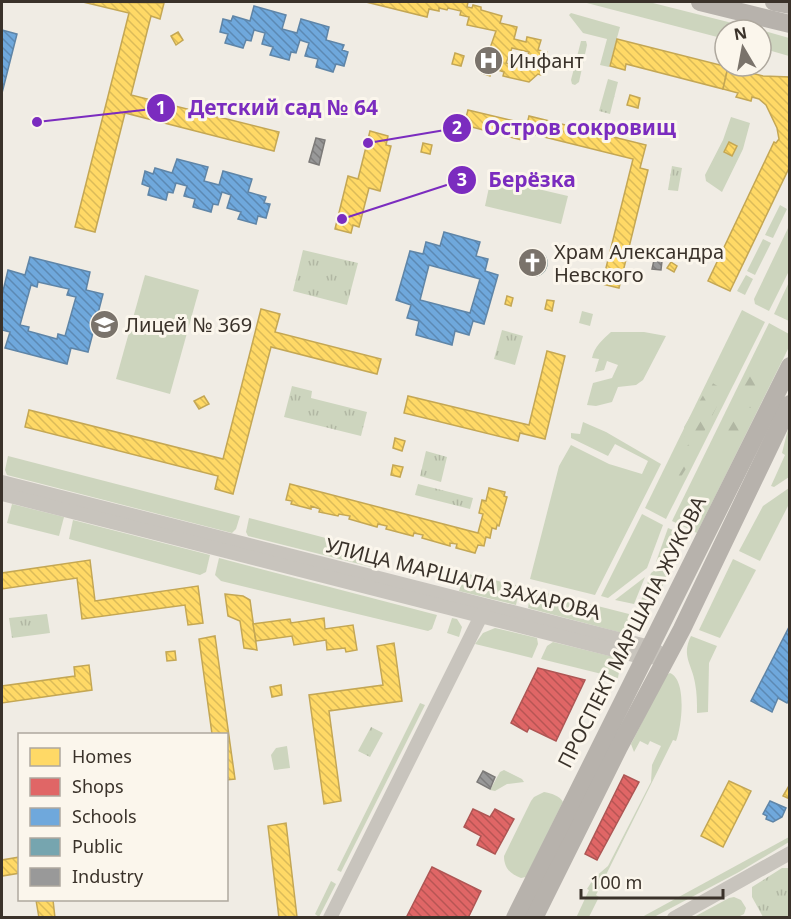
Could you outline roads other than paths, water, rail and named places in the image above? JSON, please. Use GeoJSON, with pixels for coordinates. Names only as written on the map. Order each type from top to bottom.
{"type":"FeatureCollection","features":[{"type":"Feature","properties":{"kind":"main road"},"geometry":{"type":"LineString","coordinates":[[700,2],[789,24]]}},
{"type":"Feature","properties":{"kind":"main road"},"geometry":{"type":"LineString","coordinates":[[774,2],[789,5]]}},
{"type":"Feature","properties":{"kind":"main road","name":"ПРОСПЕКТ МАРШАЛА ЖУКОВА"},"geometry":{"type":"LineString","coordinates":[[515,918],[789,366]]}},
{"type":"Feature","properties":{"kind":"main road","name":"ПРОСПЕКТ МАРШАЛА ЖУКОВА"},"geometry":{"type":"LineString","coordinates":[[534,918],[619,747],[711,571],[789,404]]}},
{"type":"Feature","properties":{"kind":"street","name":"УЛИЦА МАРШАЛА ЗАХАРОВА"},"geometry":{"type":"LineString","coordinates":[[2,482],[667,657]]}},
{"type":"Feature","properties":{"kind":"street","name":"УЛИЦА МАРШАЛА ЗАХАРОВА"},"geometry":{"type":"LineString","coordinates":[[2,494],[484,610]]}},
{"type":"Feature","properties":{"kind":"street"},"geometry":{"type":"LineString","coordinates":[[330,918],[484,610]]}},
{"type":"Feature","properties":{"kind":"street"},"geometry":{"type":"LineString","coordinates":[[674,918],[789,853]]}},
{"type":"Feature","properties":{"kind":"place","name":"Инфант"},"geometry":{"type":"Point","coordinates":[488,61]}},
{"type":"Feature","properties":{"kind":"place","name":"Детский сад № 64"},"geometry":{"type":"Point","coordinates":[37,122]}},
{"type":"Feature","properties":{"kind":"place","name":"Остров сокровищ"},"geometry":{"type":"Point","coordinates":[368,143]}},
{"type":"Feature","properties":{"kind":"place","name":"Берёзка"},"geometry":{"type":"Point","coordinates":[342,219]}},
{"type":"Feature","properties":{"kind":"place","name":"Храм Александра Невского"},"geometry":{"type":"Point","coordinates":[533,263]}},
{"type":"Feature","properties":{"kind":"place","name":"Лицей № 369"},"geometry":{"type":"Point","coordinates":[104,325]}}]}
